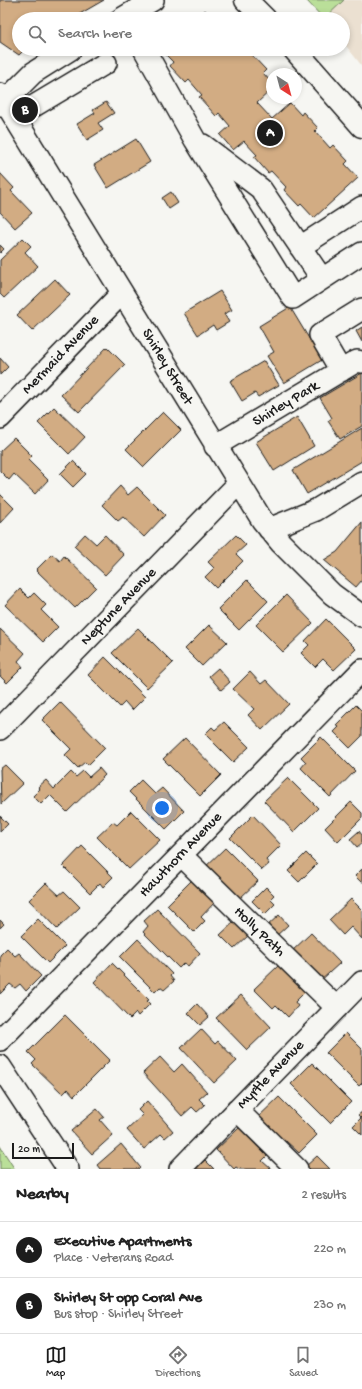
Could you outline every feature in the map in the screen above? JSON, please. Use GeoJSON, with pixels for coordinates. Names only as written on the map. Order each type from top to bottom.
{"type":"FeatureCollection","features":[{"type":"Feature","properties":{"kind":"main road"},"geometry":{"type":"LineString","coordinates":[[246,0],[258,12]]}},
{"type":"Feature","properties":{"kind":"main road"},"geometry":{"type":"LineString","coordinates":[[300,56],[362,126]]}},
{"type":"Feature","properties":{"kind":"street"},"geometry":{"type":"LineString","coordinates":[[134,12],[153,0]]}},
{"type":"Feature","properties":{"kind":"street"},"geometry":{"type":"LineString","coordinates":[[1,100],[33,73],[60,56]]}},
{"type":"Feature","properties":{"kind":"street"},"geometry":{"type":"LineString","coordinates":[[67,56],[76,80]]}},
{"type":"Feature","properties":{"kind":"street"},"geometry":{"type":"LineString","coordinates":[[148,56],[195,140],[293,298],[362,253]]}},
{"type":"Feature","properties":{"kind":"street"},"geometry":{"type":"LineString","coordinates":[[34,106],[106,63]]}},
{"type":"Feature","properties":{"kind":"street","name":"Shirley Street"},"geometry":{"type":"LineString","coordinates":[[1,100],[122,293],[238,484],[269,529],[332,594],[362,616]]}},
{"type":"Feature","properties":{"kind":"street"},"geometry":{"type":"LineString","coordinates":[[195,140],[261,189],[322,279]]}},
{"type":"Feature","properties":{"kind":"street"},"geometry":{"type":"LineString","coordinates":[[300,247],[362,207]]}},
{"type":"Feature","properties":{"kind":"street","name":"Mermaid Avenue"},"geometry":{"type":"LineString","coordinates":[[0,418],[122,293]]}},
{"type":"Feature","properties":{"kind":"street"},"geometry":{"type":"LineString","coordinates":[[353,365],[320,335],[362,308]]}},
{"type":"Feature","properties":{"kind":"street","name":"Shirley Park"},"geometry":{"type":"LineString","coordinates":[[215,446],[353,365]]}},
{"type":"Feature","properties":{"kind":"street"},"geometry":{"type":"LineString","coordinates":[[269,529],[316,510],[362,482]]}},
{"type":"Feature","properties":{"kind":"street","name":"Neptune Avenue"},"geometry":{"type":"LineString","coordinates":[[0,729],[238,484]]}},
{"type":"Feature","properties":{"kind":"street","name":"Hawthorn Avenue"},"geometry":{"type":"LineString","coordinates":[[0,1040],[362,670]]}},
{"type":"Feature","properties":{"kind":"street","name":"Holly Path"},"geometry":{"type":"LineString","coordinates":[[181,855],[336,1008]]}},
{"type":"Feature","properties":{"kind":"street","name":"Myrtle Avenue"},"geometry":{"type":"LineString","coordinates":[[180,1169],[362,982]]}},
{"type":"Feature","properties":{"kind":"street"},"geometry":{"type":"LineString","coordinates":[[0,1066],[68,1169]]}},
{"type":"Feature","properties":{"kind":"street"},"geometry":{"type":"LineString","coordinates":[[237,1110],[297,1169]]}},
{"type":"Feature","properties":{"kind":"shaded area"},"geometry":{"type":"Polygon","coordinates":[[[344,0],[362,0],[362,66],[350,51],[350,12],[331,12],[344,0]]]}},
{"type":"Feature","properties":{"kind":"green space"},"geometry":{"type":"Polygon","coordinates":[[[306,0],[344,0],[331,12],[317,12],[306,0]]]}},
{"type":"Feature","properties":{"kind":"green space"},"geometry":{"type":"Polygon","coordinates":[[[0,1146],[14,1168],[15,1169],[0,1169],[0,1146]]]}},
{"type":"Feature","properties":{"kind":"building"},"geometry":{"type":"Polygon","coordinates":[[[0,0],[104,0],[83,12],[12,12],[12,50],[0,42],[0,0]]]}},
{"type":"Feature","properties":{"kind":"building"},"geometry":{"type":"Polygon","coordinates":[[[167,56],[253,56],[266,70],[263,73],[266,76],[266,95],[257,103],[272,119],[289,104],[291,104],[301,115],[303,112],[318,128],[315,131],[330,148],[333,145],[348,161],[345,164],[358,178],[314,218],[301,204],[299,206],[284,190],[286,187],[271,171],[268,173],[254,157],[257,155],[244,141],[233,150],[220,135],[230,126],[219,113],[216,116],[199,97],[202,95],[189,80],[186,83],[170,66],[173,62],[167,56]]]}},
{"type":"Feature","properties":{"kind":"building"},"geometry":{"type":"Polygon","coordinates":[[[106,102],[114,113],[98,123],[103,130],[87,140],[77,124],[95,113],[93,110],[106,102]]]}},
{"type":"Feature","properties":{"kind":"building"},"geometry":{"type":"Polygon","coordinates":[[[136,139],[150,162],[108,188],[94,165],[136,139]]]}},
{"type":"Feature","properties":{"kind":"building"},"geometry":{"type":"Polygon","coordinates":[[[0,173],[14,188],[11,191],[32,213],[15,228],[0,212],[0,173]]]}},
{"type":"Feature","properties":{"kind":"building"},"geometry":{"type":"Polygon","coordinates":[[[171,192],[178,203],[169,209],[162,198],[171,192]]]}},
{"type":"Feature","properties":{"kind":"building"},"geometry":{"type":"Polygon","coordinates":[[[23,238],[31,246],[25,252],[38,266],[4,298],[0,294],[0,260],[23,238]]]}},
{"type":"Feature","properties":{"kind":"building"},"geometry":{"type":"Polygon","coordinates":[[[0,245],[4,249],[0,253],[0,245]]]}},
{"type":"Feature","properties":{"kind":"building"},"geometry":{"type":"Polygon","coordinates":[[[55,279],[70,295],[32,331],[17,315],[55,279]]]}},
{"type":"Feature","properties":{"kind":"building"},"geometry":{"type":"Polygon","coordinates":[[[220,291],[232,310],[224,314],[229,322],[216,330],[213,325],[198,335],[184,313],[220,291]]]}},
{"type":"Feature","properties":{"kind":"building"},"geometry":{"type":"Polygon","coordinates":[[[290,307],[322,360],[284,383],[267,356],[274,352],[259,326],[290,307]]]}},
{"type":"Feature","properties":{"kind":"building"},"geometry":{"type":"Polygon","coordinates":[[[362,327],[362,342],[356,331],[362,327]]]}},
{"type":"Feature","properties":{"kind":"building"},"geometry":{"type":"Polygon","coordinates":[[[107,347],[125,365],[79,412],[61,395],[107,347]]]}},
{"type":"Feature","properties":{"kind":"building"},"geometry":{"type":"Polygon","coordinates":[[[0,358],[8,367],[0,375],[0,358]]]}},
{"type":"Feature","properties":{"kind":"building"},"geometry":{"type":"Polygon","coordinates":[[[264,361],[279,385],[258,397],[255,393],[242,401],[230,381],[264,361]]]}},
{"type":"Feature","properties":{"kind":"building"},"geometry":{"type":"Polygon","coordinates":[[[362,373],[362,426],[340,439],[328,421],[332,418],[320,398],[362,373]]]}},
{"type":"Feature","properties":{"kind":"building"},"geometry":{"type":"Polygon","coordinates":[[[54,407],[85,437],[69,454],[38,423],[54,407]]]}},
{"type":"Feature","properties":{"kind":"building"},"geometry":{"type":"Polygon","coordinates":[[[163,412],[181,430],[144,467],[126,449],[163,412]]]}},
{"type":"Feature","properties":{"kind":"building"},"geometry":{"type":"Polygon","coordinates":[[[297,417],[314,446],[274,471],[256,442],[297,417]]]}},
{"type":"Feature","properties":{"kind":"building"},"geometry":{"type":"Polygon","coordinates":[[[362,428],[362,461],[307,494],[293,470],[362,428]]]}},
{"type":"Feature","properties":{"kind":"building"},"geometry":{"type":"Polygon","coordinates":[[[14,438],[32,456],[28,460],[48,480],[35,494],[14,474],[9,480],[0,471],[0,451],[14,438]]]}},
{"type":"Feature","properties":{"kind":"building"},"geometry":{"type":"Polygon","coordinates":[[[73,461],[86,474],[73,487],[60,474],[73,461]]]}},
{"type":"Feature","properties":{"kind":"building"},"geometry":{"type":"Polygon","coordinates":[[[120,486],[128,495],[137,487],[165,515],[144,537],[123,517],[118,521],[102,505],[120,486]]]}},
{"type":"Feature","properties":{"kind":"building"},"geometry":{"type":"Polygon","coordinates":[[[0,494],[14,508],[0,523],[0,494]]]}},
{"type":"Feature","properties":{"kind":"building"},"geometry":{"type":"Polygon","coordinates":[[[362,522],[362,580],[356,587],[324,560],[337,552],[362,522]]]}},
{"type":"Feature","properties":{"kind":"building"},"geometry":{"type":"Polygon","coordinates":[[[85,534],[96,544],[105,535],[124,555],[105,575],[74,546],[85,534]]]}},
{"type":"Feature","properties":{"kind":"building"},"geometry":{"type":"Polygon","coordinates":[[[236,535],[246,545],[236,554],[243,561],[216,588],[205,577],[214,568],[208,562],[236,535]]]}},
{"type":"Feature","properties":{"kind":"building"},"geometry":{"type":"Polygon","coordinates":[[[52,554],[60,561],[64,556],[96,587],[75,608],[36,570],[52,554]]]}},
{"type":"Feature","properties":{"kind":"building"},"geometry":{"type":"Polygon","coordinates":[[[247,580],[268,601],[239,630],[218,609],[247,580]]]}},
{"type":"Feature","properties":{"kind":"building"},"geometry":{"type":"Polygon","coordinates":[[[20,589],[29,598],[34,593],[46,605],[41,610],[58,627],[43,642],[5,605],[20,589]]]}},
{"type":"Feature","properties":{"kind":"building"},"geometry":{"type":"Polygon","coordinates":[[[286,595],[313,623],[283,652],[256,625],[286,595]]]}},
{"type":"Feature","properties":{"kind":"building"},"geometry":{"type":"Polygon","coordinates":[[[326,619],[356,649],[334,670],[323,659],[315,667],[301,653],[309,645],[305,641],[326,619]]]}},
{"type":"Feature","properties":{"kind":"building"},"geometry":{"type":"Polygon","coordinates":[[[209,625],[227,642],[202,666],[185,649],[209,625]]]}},
{"type":"Feature","properties":{"kind":"building"},"geometry":{"type":"Polygon","coordinates":[[[138,628],[173,663],[147,688],[112,653],[138,628]]]}},
{"type":"Feature","properties":{"kind":"building"},"geometry":{"type":"Polygon","coordinates":[[[0,629],[25,653],[18,661],[23,667],[7,683],[0,676],[0,629]]]}},
{"type":"Feature","properties":{"kind":"building"},"geometry":{"type":"Polygon","coordinates":[[[105,657],[145,697],[132,710],[125,702],[120,707],[88,675],[105,657]]]}},
{"type":"Feature","properties":{"kind":"building"},"geometry":{"type":"Polygon","coordinates":[[[218,668],[230,682],[221,690],[209,676],[218,668]]]}},
{"type":"Feature","properties":{"kind":"building"},"geometry":{"type":"Polygon","coordinates":[[[250,672],[261,684],[266,680],[289,704],[262,730],[248,715],[254,709],[233,689],[250,672]]]}},
{"type":"Feature","properties":{"kind":"building"},"geometry":{"type":"Polygon","coordinates":[[[60,702],[105,748],[88,765],[85,762],[78,768],[65,755],[71,749],[42,720],[60,702]]]}},
{"type":"Feature","properties":{"kind":"building"},"geometry":{"type":"Polygon","coordinates":[[[356,705],[362,711],[362,736],[350,748],[334,732],[339,727],[336,725],[356,705]]]}},
{"type":"Feature","properties":{"kind":"building"},"geometry":{"type":"Polygon","coordinates":[[[224,722],[249,747],[233,762],[205,734],[212,727],[215,730],[224,722]]]}},
{"type":"Feature","properties":{"kind":"building"},"geometry":{"type":"Polygon","coordinates":[[[321,737],[355,771],[330,797],[301,768],[306,762],[301,757],[321,737]]]}},
{"type":"Feature","properties":{"kind":"building"},"geometry":{"type":"Polygon","coordinates":[[[185,738],[221,775],[200,796],[163,759],[185,738]]]}},
{"type":"Feature","properties":{"kind":"building"},"geometry":{"type":"Polygon","coordinates":[[[5,765],[23,783],[1,804],[0,769],[5,765]]]}},
{"type":"Feature","properties":{"kind":"building"},"geometry":{"type":"Polygon","coordinates":[[[99,768],[105,775],[67,812],[50,795],[41,804],[33,796],[40,789],[38,787],[46,780],[54,789],[71,772],[76,777],[83,771],[89,777],[99,768]]]}},
{"type":"Feature","properties":{"kind":"building"},"geometry":{"type":"Polygon","coordinates":[[[288,778],[318,808],[294,832],[264,801],[288,778]]]}},
{"type":"Feature","properties":{"kind":"building"},"geometry":{"type":"Polygon","coordinates":[[[141,780],[155,794],[162,788],[184,811],[166,829],[129,792],[141,780]]]}},
{"type":"Feature","properties":{"kind":"building"},"geometry":{"type":"Polygon","coordinates":[[[351,802],[362,813],[362,818],[338,842],[325,828],[351,802]]]}},
{"type":"Feature","properties":{"kind":"building"},"geometry":{"type":"Polygon","coordinates":[[[131,811],[160,840],[129,869],[97,837],[113,822],[117,825],[131,811]]]}},
{"type":"Feature","properties":{"kind":"building"},"geometry":{"type":"Polygon","coordinates":[[[253,815],[281,845],[266,860],[269,864],[262,870],[230,838],[253,815]]]}},
{"type":"Feature","properties":{"kind":"building"},"geometry":{"type":"Polygon","coordinates":[[[0,816],[8,824],[0,832],[0,816]]]}},
{"type":"Feature","properties":{"kind":"building"},"geometry":{"type":"Polygon","coordinates":[[[359,831],[362,835],[362,843],[357,847],[350,839],[359,831]]]}},
{"type":"Feature","properties":{"kind":"building"},"geometry":{"type":"Polygon","coordinates":[[[82,846],[113,877],[103,887],[100,883],[90,893],[63,866],[82,846]]]}},
{"type":"Feature","properties":{"kind":"building"},"geometry":{"type":"Polygon","coordinates":[[[225,848],[258,881],[239,899],[202,870],[225,848]]]}},
{"type":"Feature","properties":{"kind":"building"},"geometry":{"type":"Polygon","coordinates":[[[306,853],[317,864],[299,882],[288,871],[306,853]]]}},
{"type":"Feature","properties":{"kind":"building"},"geometry":{"type":"Polygon","coordinates":[[[362,869],[362,883],[355,876],[362,869]]]}},
{"type":"Feature","properties":{"kind":"building"},"geometry":{"type":"Polygon","coordinates":[[[192,880],[215,902],[201,917],[205,921],[194,932],[167,905],[192,880]]]}},
{"type":"Feature","properties":{"kind":"building"},"geometry":{"type":"Polygon","coordinates":[[[46,883],[59,895],[64,891],[80,907],[57,929],[29,900],[46,883]]]}},
{"type":"Feature","properties":{"kind":"building"},"geometry":{"type":"Polygon","coordinates":[[[266,887],[274,895],[270,899],[275,904],[265,914],[252,901],[266,887]]]}},
{"type":"Feature","properties":{"kind":"building"},"geometry":{"type":"Polygon","coordinates":[[[351,899],[362,910],[362,939],[351,927],[343,935],[329,920],[351,899]]]}},
{"type":"Feature","properties":{"kind":"building"},"geometry":{"type":"Polygon","coordinates":[[[157,909],[200,953],[188,966],[184,963],[179,968],[143,932],[148,926],[144,921],[157,909]]]}},
{"type":"Feature","properties":{"kind":"building"},"geometry":{"type":"Polygon","coordinates":[[[279,915],[288,925],[275,937],[266,927],[279,915]]]}},
{"type":"Feature","properties":{"kind":"building"},"geometry":{"type":"Polygon","coordinates":[[[38,919],[65,946],[48,963],[21,936],[38,919]]]}},
{"type":"Feature","properties":{"kind":"building"},"geometry":{"type":"Polygon","coordinates":[[[0,920],[4,924],[0,928],[0,920]]]}},
{"type":"Feature","properties":{"kind":"building"},"geometry":{"type":"Polygon","coordinates":[[[235,921],[249,935],[234,949],[220,935],[235,921]]]}},
{"type":"Feature","properties":{"kind":"building"},"geometry":{"type":"Polygon","coordinates":[[[311,933],[340,963],[318,983],[290,953],[311,933]]]}},
{"type":"Feature","properties":{"kind":"building"},"geometry":{"type":"Polygon","coordinates":[[[138,939],[172,974],[170,976],[174,981],[164,990],[160,987],[155,992],[120,957],[138,939]]]}},
{"type":"Feature","properties":{"kind":"building"},"geometry":{"type":"Polygon","coordinates":[[[7,948],[15,956],[19,953],[41,976],[26,991],[20,984],[15,988],[10,984],[0,994],[0,955],[7,948]]]}},
{"type":"Feature","properties":{"kind":"building"},"geometry":{"type":"Polygon","coordinates":[[[112,963],[149,1000],[147,1001],[150,1004],[138,1016],[136,1013],[130,1019],[94,982],[112,963]]]}},
{"type":"Feature","properties":{"kind":"building"},"geometry":{"type":"Polygon","coordinates":[[[279,965],[305,992],[295,1002],[298,1006],[288,1017],[276,1005],[273,1008],[254,989],[279,965]]]}},
{"type":"Feature","properties":{"kind":"building"},"geometry":{"type":"Polygon","coordinates":[[[241,995],[271,1027],[247,1050],[216,1018],[241,995]]]}},
{"type":"Feature","properties":{"kind":"building"},"geometry":{"type":"Polygon","coordinates":[[[197,1004],[209,1017],[200,1025],[188,1013],[197,1004]]]}},
{"type":"Feature","properties":{"kind":"building"},"geometry":{"type":"Polygon","coordinates":[[[65,1015],[110,1060],[74,1096],[68,1089],[63,1094],[32,1064],[36,1060],[28,1052],[65,1015]]]}},
{"type":"Feature","properties":{"kind":"building"},"geometry":{"type":"Polygon","coordinates":[[[201,1029],[215,1044],[218,1041],[237,1061],[214,1083],[181,1048],[201,1029]]]}},
{"type":"Feature","properties":{"kind":"building"},"geometry":{"type":"Polygon","coordinates":[[[346,1033],[362,1049],[362,1083],[359,1086],[326,1053],[346,1033]]]}},
{"type":"Feature","properties":{"kind":"building"},"geometry":{"type":"Polygon","coordinates":[[[160,1057],[174,1072],[182,1064],[207,1092],[199,1099],[205,1105],[197,1112],[192,1107],[182,1116],[143,1073],[160,1057]]]}},
{"type":"Feature","properties":{"kind":"building"},"geometry":{"type":"Polygon","coordinates":[[[312,1063],[351,1102],[330,1123],[291,1084],[312,1063]]]}},
{"type":"Feature","properties":{"kind":"building"},"geometry":{"type":"Polygon","coordinates":[[[279,1097],[317,1135],[299,1153],[286,1141],[280,1147],[254,1121],[279,1097]]]}},
{"type":"Feature","properties":{"kind":"building"},"geometry":{"type":"Polygon","coordinates":[[[147,1101],[173,1131],[165,1138],[161,1134],[144,1149],[127,1130],[143,1115],[138,1110],[147,1101]]]}},
{"type":"Feature","properties":{"kind":"building"},"geometry":{"type":"Polygon","coordinates":[[[97,1109],[104,1117],[100,1120],[113,1135],[92,1154],[71,1131],[97,1109]]]}},
{"type":"Feature","properties":{"kind":"building"},"geometry":{"type":"Polygon","coordinates":[[[362,1112],[362,1135],[353,1126],[361,1118],[358,1115],[362,1112]]]}},
{"type":"Feature","properties":{"kind":"building"},"geometry":{"type":"Polygon","coordinates":[[[239,1128],[267,1156],[262,1161],[271,1169],[239,1169],[236,1167],[234,1169],[216,1150],[239,1128]]]}},
{"type":"Feature","properties":{"kind":"building"},"geometry":{"type":"Polygon","coordinates":[[[121,1144],[140,1167],[138,1169],[100,1169],[97,1165],[121,1144]]]}},
{"type":"Feature","properties":{"kind":"building"},"geometry":{"type":"Polygon","coordinates":[[[317,1156],[330,1169],[308,1169],[305,1167],[317,1156]]]}},
{"type":"Feature","properties":{"kind":"building"},"geometry":{"type":"Polygon","coordinates":[[[205,1160],[214,1169],[196,1169],[205,1160]]]}},
{"type":"Feature","properties":{"kind":"place","name":"Shirley St opp Coral Ave"},"geometry":{"type":"Point","coordinates":[25,110]}},
{"type":"Feature","properties":{"kind":"place","name":"Executive Apartments"},"geometry":{"type":"Point","coordinates":[270,133]}}]}
